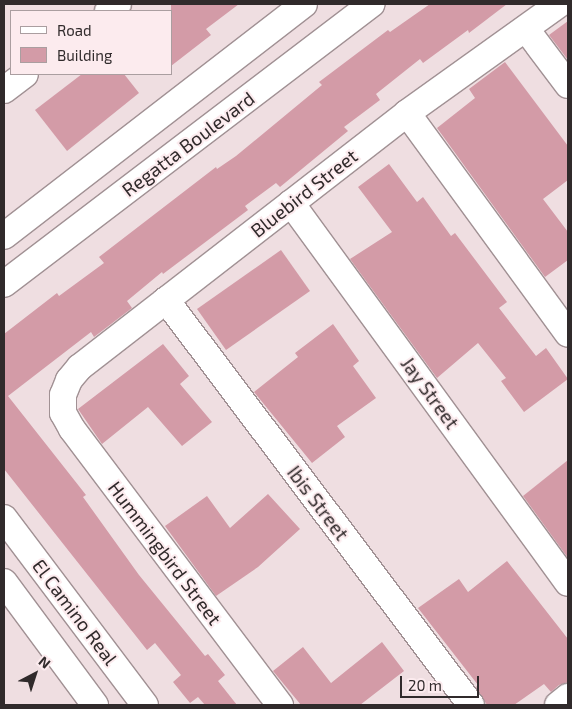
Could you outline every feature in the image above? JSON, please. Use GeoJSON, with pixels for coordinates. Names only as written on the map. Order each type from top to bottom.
{"type":"FeatureCollection","features":[{"type":"Feature","properties":{"kind":"street","name":"Regatta Boulevard"},"geometry":{"type":"LineString","coordinates":[[4,236],[304,4]]}},
{"type":"Feature","properties":{"kind":"street","name":"Regatta Boulevard"},"geometry":{"type":"LineString","coordinates":[[4,284],[372,4]]}},
{"type":"Feature","properties":{"kind":"street","name":"Bluebird Street"},"geometry":{"type":"LineString","coordinates":[[62,395],[69,380],[80,367],[406,113],[559,4]]}},
{"type":"Feature","properties":{"kind":"street"},"geometry":{"type":"LineString","coordinates":[[526,29],[568,85]]}},
{"type":"Feature","properties":{"kind":"street"},"geometry":{"type":"LineString","coordinates":[[4,90],[24,75]]}},
{"type":"Feature","properties":{"kind":"street"},"geometry":{"type":"LineString","coordinates":[[406,113],[568,334]]}},
{"type":"Feature","properties":{"kind":"street","name":"Jay Street"},"geometry":{"type":"LineString","coordinates":[[291,203],[568,582]]}},
{"type":"Feature","properties":{"kind":"street","name":"Ibis Street"},"geometry":{"type":"LineString","coordinates":[[166,300],[471,705]]}},
{"type":"Feature","properties":{"kind":"street","name":"Hummingbird Street"},"geometry":{"type":"LineString","coordinates":[[62,395],[62,413],[72,429],[280,705]]}},
{"type":"Feature","properties":{"kind":"street","name":"El Camino Real"},"geometry":{"type":"LineString","coordinates":[[4,518],[145,705]]}},
{"type":"Feature","properties":{"kind":"street","name":"El Camino Real"},"geometry":{"type":"LineString","coordinates":[[4,582],[90,698]]}},
{"type":"Feature","properties":{"kind":"street"},"geometry":{"type":"LineString","coordinates":[[90,698],[116,667]]}},
{"type":"Feature","properties":{"kind":"street"},"geometry":{"type":"LineString","coordinates":[[558,705],[568,697]]}},
{"type":"Feature","properties":{"kind":"building"},"geometry":{"type":"Polygon","coordinates":[[[171,4],[239,4],[206,29],[211,35],[172,65],[171,4]]]}},
{"type":"Feature","properties":{"kind":"building"},"geometry":{"type":"Polygon","coordinates":[[[430,4],[507,4],[469,33],[468,30],[423,63],[420,59],[376,94],[380,100],[344,127],[348,131],[280,187],[276,183],[245,206],[248,210],[163,274],[162,272],[127,301],[132,308],[94,337],[91,332],[8,396],[86,495],[83,497],[139,575],[205,656],[208,654],[225,675],[218,681],[237,705],[205,705],[198,697],[190,703],[173,682],[181,675],[155,643],[147,650],[4,469],[4,334],[57,293],[59,296],[104,263],[99,257],[216,167],[217,169],[236,156],[322,85],[319,82],[388,30],[390,32],[430,4]]]}},
{"type":"Feature","properties":{"kind":"building"},"geometry":{"type":"Polygon","coordinates":[[[568,21],[568,60],[549,35],[568,21]]]}},
{"type":"Feature","properties":{"kind":"building"},"geometry":{"type":"Polygon","coordinates":[[[505,62],[568,146],[568,180],[543,199],[568,232],[568,260],[545,277],[437,128],[475,98],[469,89],[505,62]]]}},
{"type":"Feature","properties":{"kind":"building"},"geometry":{"type":"Polygon","coordinates":[[[81,75],[125,75],[139,93],[67,151],[35,110],[81,75]]]}},
{"type":"Feature","properties":{"kind":"building"},"geometry":{"type":"Polygon","coordinates":[[[389,164],[417,202],[423,197],[451,236],[455,233],[507,302],[499,308],[536,356],[546,348],[568,379],[524,412],[501,381],[506,378],[478,343],[437,378],[350,259],[392,232],[358,187],[389,164]]]}},
{"type":"Feature","properties":{"kind":"building"},"geometry":{"type":"Polygon","coordinates":[[[281,250],[310,291],[226,350],[197,309],[281,250]]]}},
{"type":"Feature","properties":{"kind":"building"},"geometry":{"type":"Polygon","coordinates":[[[333,324],[359,361],[353,366],[376,398],[337,426],[345,437],[312,463],[254,392],[298,357],[295,353],[333,324]]]}},
{"type":"Feature","properties":{"kind":"building"},"geometry":{"type":"Polygon","coordinates":[[[163,344],[189,376],[180,384],[212,422],[182,446],[148,407],[102,444],[78,409],[163,344]]]}},
{"type":"Feature","properties":{"kind":"building"},"geometry":{"type":"Polygon","coordinates":[[[568,460],[568,558],[523,496],[568,460]]]}},
{"type":"Feature","properties":{"kind":"building"},"geometry":{"type":"Polygon","coordinates":[[[268,494],[300,529],[258,567],[216,596],[165,526],[207,496],[230,528],[268,494]]]}},
{"type":"Feature","properties":{"kind":"building"},"geometry":{"type":"Polygon","coordinates":[[[507,561],[568,639],[568,682],[559,685],[551,692],[544,684],[514,705],[487,705],[476,687],[478,685],[418,608],[459,579],[468,592],[507,561]]]}},
{"type":"Feature","properties":{"kind":"building"},"geometry":{"type":"Polygon","coordinates":[[[382,642],[404,671],[360,705],[301,705],[273,671],[303,647],[331,683],[382,642]]]}}]}
